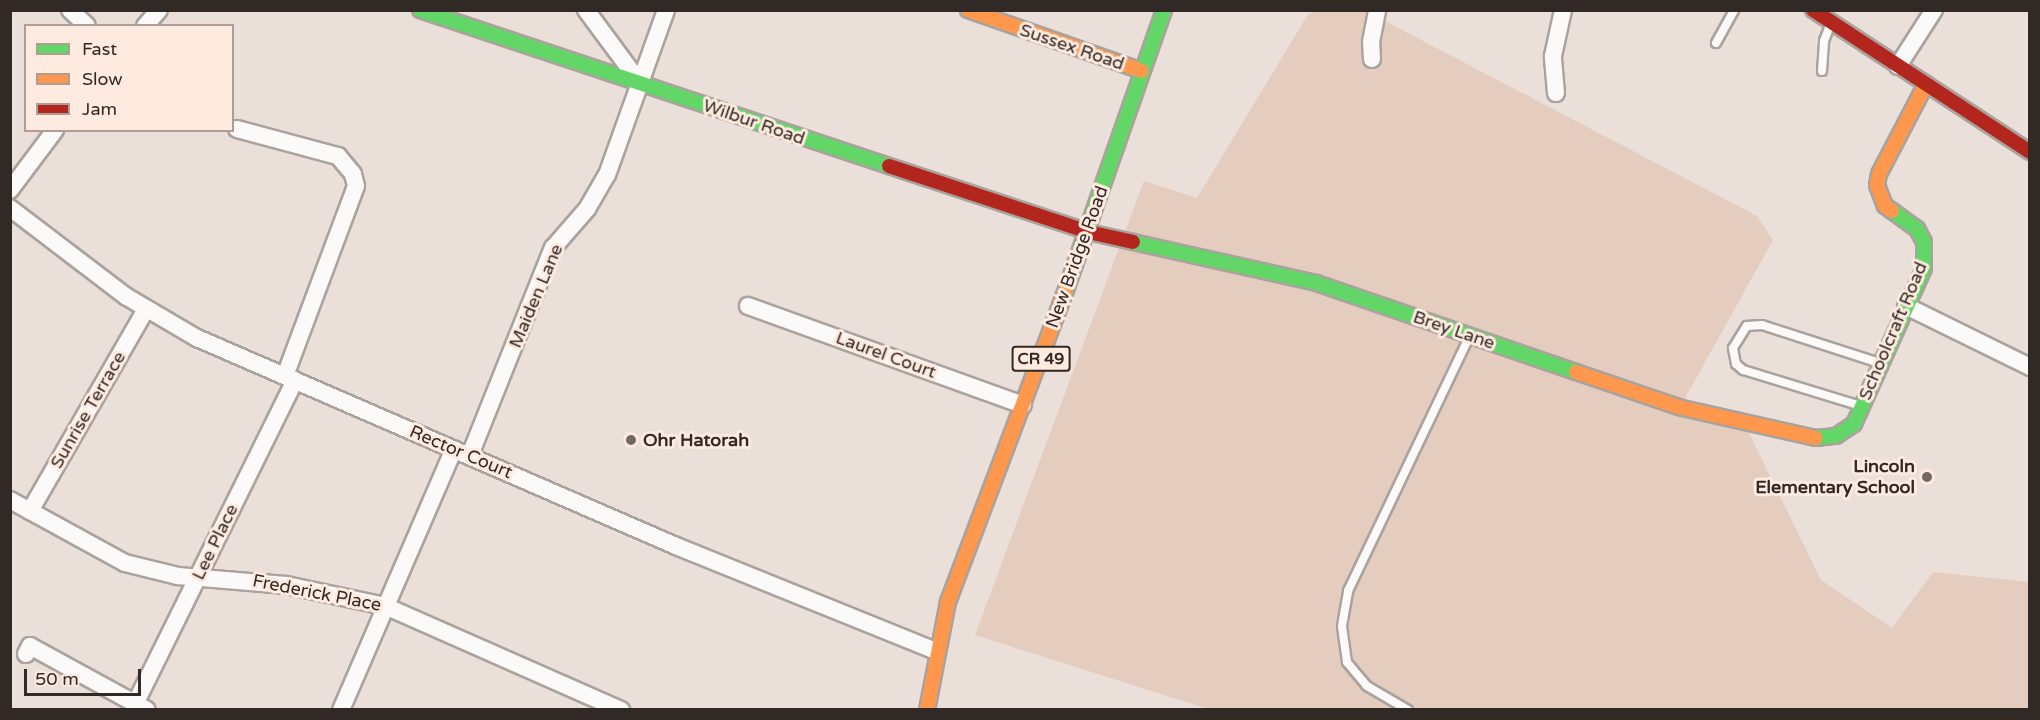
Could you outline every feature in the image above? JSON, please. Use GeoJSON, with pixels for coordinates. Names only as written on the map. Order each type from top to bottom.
{"type":"FeatureCollection","features":[{"type":"Feature","properties":{"kind":"street"},"geometry":{"type":"LineString","coordinates":[[70,10],[85,24]]}},
{"type":"Feature","properties":{"kind":"street"},"geometry":{"type":"LineString","coordinates":[[147,24],[159,10]]}},
{"type":"Feature","properties":{"kind":"street","name":"Wilbur Road"},"geometry":{"type":"LineString","coordinates":[[420,10],[1088,232]]}},
{"type":"Feature","properties":{"kind":"street"},"geometry":{"type":"LineString","coordinates":[[586,10],[640,83]]}},
{"type":"Feature","properties":{"kind":"street","name":"Maiden Lane"},"geometry":{"type":"LineString","coordinates":[[470,455],[553,248],[599,192],[666,10]]}},
{"type":"Feature","properties":{"kind":"street","name":"Sussex Road"},"geometry":{"type":"LineString","coordinates":[[968,10],[1142,71]]}},
{"type":"Feature","properties":{"kind":"street","name":"New Bridge Road"},"geometry":{"type":"LineString","coordinates":[[927,710],[936,651],[948,602],[1088,232],[1164,10]]}},
{"type":"Feature","properties":{"kind":"street"},"geometry":{"type":"LineString","coordinates":[[1372,59],[1371,42],[1377,10]]}},
{"type":"Feature","properties":{"kind":"street"},"geometry":{"type":"LineString","coordinates":[[1556,93],[1553,56],[1563,10]]}},
{"type":"Feature","properties":{"kind":"street"},"geometry":{"type":"LineString","coordinates":[[1812,10],[2030,152]]}},
{"type":"Feature","properties":{"kind":"street"},"geometry":{"type":"LineString","coordinates":[[1898,66],[1934,10]]}},
{"type":"Feature","properties":{"kind":"street","name":"Schoolcraft Road"},"geometry":{"type":"LineString","coordinates":[[1817,438],[1836,436],[1854,424],[1924,268],[1924,242],[1908,221],[1885,206],[1877,185],[1879,174],[1926,84]]}},
{"type":"Feature","properties":{"kind":"street","name":"Lee Place"},"geometry":{"type":"LineString","coordinates":[[141,707],[290,378],[356,186],[353,174],[338,156],[237,129]]}},
{"type":"Feature","properties":{"kind":"street"},"geometry":{"type":"LineString","coordinates":[[10,190],[54,132]]}},
{"type":"Feature","properties":{"kind":"street","name":"Rector Court"},"geometry":{"type":"LineString","coordinates":[[10,208],[146,309],[197,338],[676,546],[936,651]]}},
{"type":"Feature","properties":{"kind":"street","name":"Brey Lane"},"geometry":{"type":"LineString","coordinates":[[1088,232],[1296,278],[1678,406],[1817,438]]}},
{"type":"Feature","properties":{"kind":"street","name":"Laurel Court"},"geometry":{"type":"LineString","coordinates":[[748,306],[1023,405]]}},
{"type":"Feature","properties":{"kind":"street"},"geometry":{"type":"LineString","coordinates":[[1906,306],[2030,367]]}},
{"type":"Feature","properties":{"kind":"street","name":"Sunrise Terrace"},"geometry":{"type":"LineString","coordinates":[[30,511],[146,309]]}},
{"type":"Feature","properties":{"kind":"street"},"geometry":{"type":"LineString","coordinates":[[341,710],[454,448]]}},
{"type":"Feature","properties":{"kind":"street","name":"Frederick Place"},"geometry":{"type":"LineString","coordinates":[[10,500],[125,563],[151,571],[277,584],[385,606],[621,710]]}},
{"type":"Feature","properties":{"kind":"street"},"geometry":{"type":"LineString","coordinates":[[26,654],[30,646],[141,707]]}},
{"type":"Feature","properties":{"kind":"lane"},"geometry":{"type":"LineString","coordinates":[[1716,43],[1734,10]]}},
{"type":"Feature","properties":{"kind":"lane"},"geometry":{"type":"LineString","coordinates":[[1822,71],[1824,41],[1831,22]]}},
{"type":"Feature","properties":{"kind":"lane"},"geometry":{"type":"LineString","coordinates":[[1861,406],[1743,370],[1736,364],[1733,348],[1747,326],[1762,325],[1880,363]]}},
{"type":"Feature","properties":{"kind":"lane"},"geometry":{"type":"LineString","coordinates":[[1408,710],[1367,686],[1347,662],[1342,626],[1348,591],[1470,335]]}},
{"type":"Feature","properties":{"kind":"shaded area"},"geometry":{"type":"Polygon","coordinates":[[[1315,11],[1366,11],[1757,216],[1773,240],[1684,400],[1742,419],[1821,580],[1892,628],[1933,572],[2029,582],[2029,709],[1208,709],[975,635],[1144,181],[1197,198],[1307,16],[1315,11]]]}},
{"type":"Feature","properties":{"kind":"traffic: fast"},"geometry":{"type":"LineString","coordinates":[[420,10],[889,166]]}},
{"type":"Feature","properties":{"kind":"traffic: fast"},"geometry":{"type":"LineString","coordinates":[[1066,290],[1164,10]]}},
{"type":"Feature","properties":{"kind":"traffic: fast"},"geometry":{"type":"LineString","coordinates":[[1816,438],[1836,436],[1854,424],[1924,268],[1924,242],[1917,229],[1892,211]]}},
{"type":"Feature","properties":{"kind":"traffic: fast"},"geometry":{"type":"LineString","coordinates":[[1133,242],[1316,283],[1576,372]]}},
{"type":"Feature","properties":{"kind":"traffic: slow"},"geometry":{"type":"LineString","coordinates":[[968,10],[1142,71]]}},
{"type":"Feature","properties":{"kind":"traffic: slow"},"geometry":{"type":"LineString","coordinates":[[1892,211],[1885,206],[1877,185],[1879,174],[1926,84]]}},
{"type":"Feature","properties":{"kind":"traffic: slow"},"geometry":{"type":"LineString","coordinates":[[927,710],[948,602],[1066,290]]}},
{"type":"Feature","properties":{"kind":"traffic: slow"},"geometry":{"type":"LineString","coordinates":[[1576,372],[1678,407],[1816,438]]}},
{"type":"Feature","properties":{"kind":"traffic: jam"},"geometry":{"type":"LineString","coordinates":[[1813,10],[2030,152]]}},
{"type":"Feature","properties":{"kind":"traffic: jam"},"geometry":{"type":"LineString","coordinates":[[889,166],[1088,232],[1133,242]]}},
{"type":"Feature","properties":{"kind":"place","name":"Ohr Hatorah"},"geometry":{"type":"Point","coordinates":[631,440]}},
{"type":"Feature","properties":{"kind":"place","name":"Lincoln Elementary School"},"geometry":{"type":"Point","coordinates":[1927,477]}}]}
